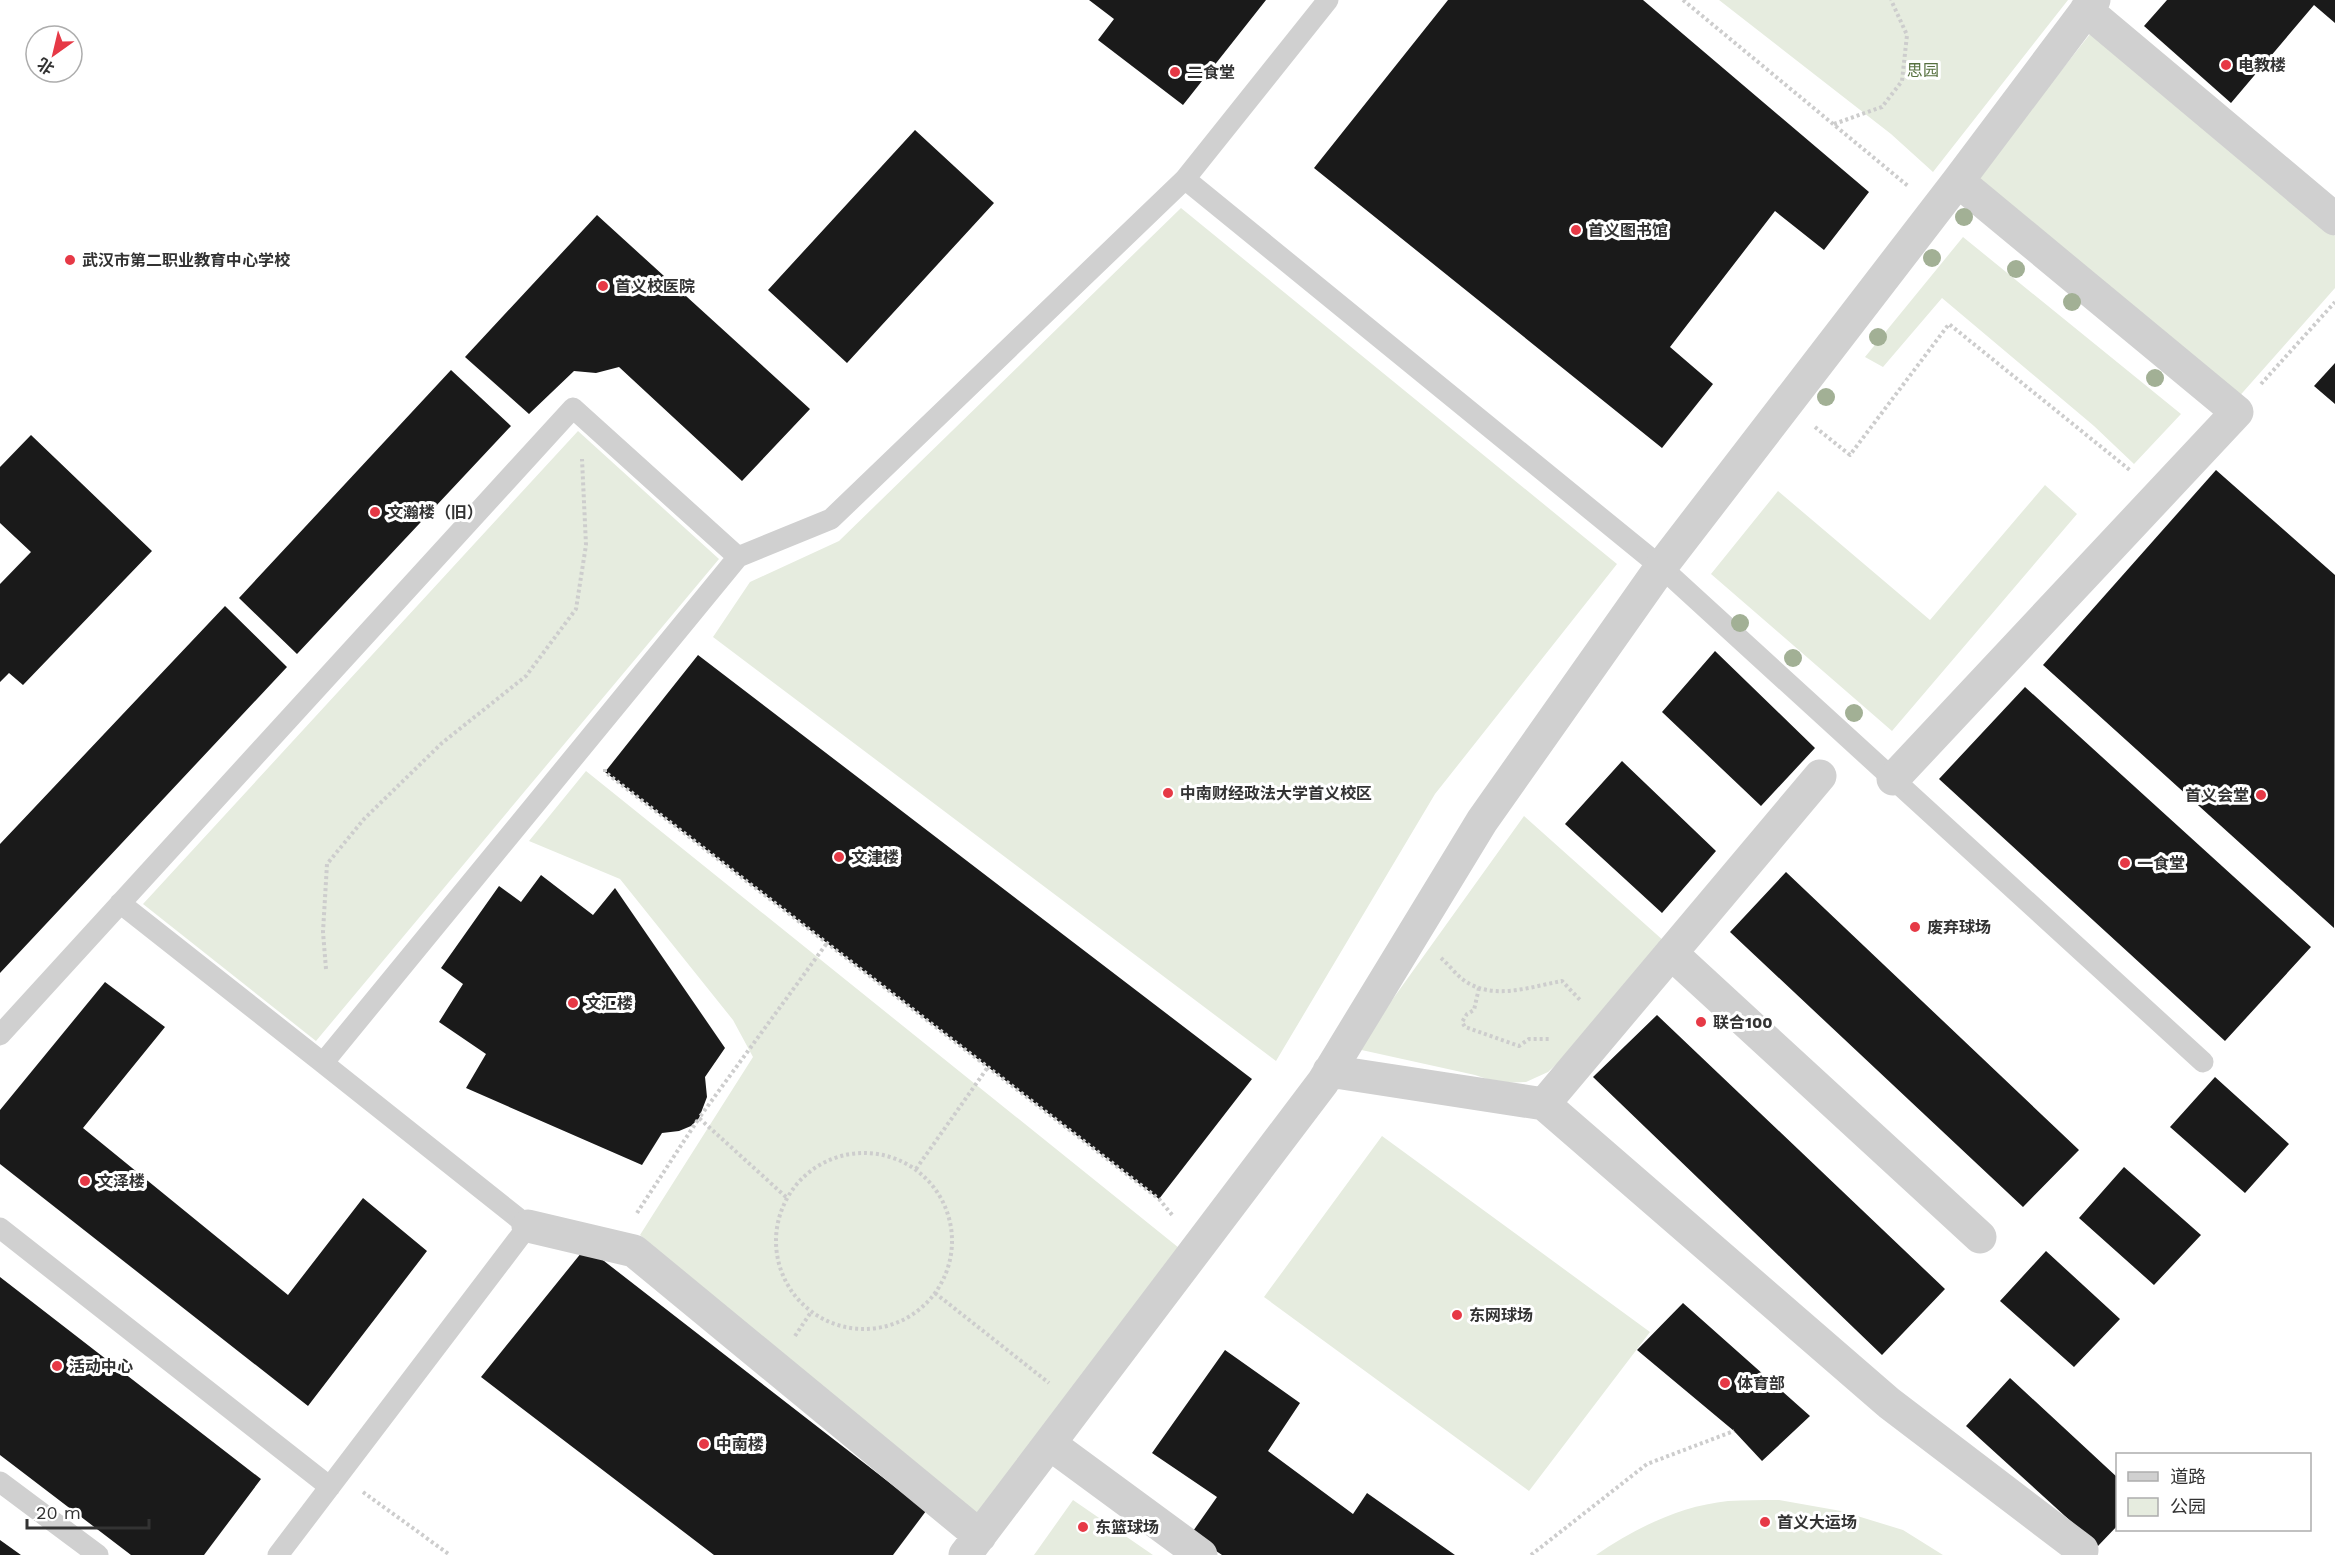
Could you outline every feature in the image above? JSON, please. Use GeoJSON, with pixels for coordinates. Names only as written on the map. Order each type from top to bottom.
{"type":"FeatureCollection","features":[{"type":"Feature","properties":{"kind":"street"},"geometry":{"type":"LineString","coordinates":[[528,1226],[634,1251],[972,1546],[1329,1071],[1482,821],[1661,567],[1958,181],[2090,5],[2335,219]]}},
{"type":"Feature","properties":{"kind":"street"},"geometry":{"type":"LineString","coordinates":[[1893,778],[2237,412],[1958,181]]}},
{"type":"Feature","properties":{"kind":"street"},"geometry":{"type":"LineString","coordinates":[[1544,1104],[1820,776]]}},
{"type":"Feature","properties":{"kind":"street"},"geometry":{"type":"LineString","coordinates":[[1671,953],[1980,1238]]}},
{"type":"Feature","properties":{"kind":"street"},"geometry":{"type":"LineString","coordinates":[[1329,1071],[1544,1104],[1889,1403],[2082,1550],[2079,1555]]}},
{"type":"Feature","properties":{"kind":"street"},"geometry":{"type":"LineString","coordinates":[[1050,1444],[1201,1555]]}},
{"type":"Feature","properties":{"kind":"lane"},"geometry":{"type":"LineString","coordinates":[[322,1063],[738,556],[831,519],[1185,179],[1328,0]]}},
{"type":"Feature","properties":{"kind":"lane"},"geometry":{"type":"LineString","coordinates":[[1185,179],[1661,567],[2203,1062]]}},
{"type":"Feature","properties":{"kind":"lane"},"geometry":{"type":"LineString","coordinates":[[0,1035],[573,408],[738,556]]}},
{"type":"Feature","properties":{"kind":"lane"},"geometry":{"type":"LineString","coordinates":[[120,903],[528,1226],[278,1555]]}},
{"type":"Feature","properties":{"kind":"lane"},"geometry":{"type":"LineString","coordinates":[[0,1228],[334,1481]]}},
{"type":"Feature","properties":{"kind":"lane"},"geometry":{"type":"LineString","coordinates":[[0,1482],[98,1555]]}},
{"type":"Feature","properties":{"kind":"path"},"geometry":{"type":"LineString","coordinates":[[1683,0],[1936,209]]}},
{"type":"Feature","properties":{"kind":"path"},"geometry":{"type":"LineString","coordinates":[[1834,124],[1882,107],[1902,81],[1907,35],[1890,0]]}},
{"type":"Feature","properties":{"kind":"path"},"geometry":{"type":"LineString","coordinates":[[2237,412],[2335,302]]}},
{"type":"Feature","properties":{"kind":"path"},"geometry":{"type":"LineString","coordinates":[[1786,404],[1850,455],[1949,324],[2159,494]]}},
{"type":"Feature","properties":{"kind":"path"},"geometry":{"type":"LineString","coordinates":[[326,969],[323,932],[327,864],[364,819],[442,743],[526,676],[576,609],[586,545],[582,417]]}},
{"type":"Feature","properties":{"kind":"path"},"geometry":{"type":"LineString","coordinates":[[600,725],[605,772],[1159,1199],[1198,1247]]}},
{"type":"Feature","properties":{"kind":"path"},"geometry":{"type":"LineString","coordinates":[[1408,942],[1442,958],[1462,979],[1479,988],[1496,991],[1526,990],[1562,981],[1583,1003],[1611,1025]]}},
{"type":"Feature","properties":{"kind":"path"},"geometry":{"type":"LineString","coordinates":[[615,1247],[699,1118],[827,943]]}},
{"type":"Feature","properties":{"kind":"path"},"geometry":{"type":"LineString","coordinates":[[1479,988],[1474,1010],[1467,1014],[1462,1022],[1465,1027],[1519,1046],[1529,1039],[1549,1040],[1558,1034]]}},
{"type":"Feature","properties":{"kind":"path"},"geometry":{"type":"LineString","coordinates":[[916,1170],[988,1067]]}},
{"type":"Feature","properties":{"kind":"path"},"geometry":{"type":"LineString","coordinates":[[699,1118],[786,1197]]}},
{"type":"Feature","properties":{"kind":"path"},"geometry":{"type":"LineString","coordinates":[[859,1152],[889,1156],[916,1170],[937,1191],[950,1219],[952,1249],[945,1278],[929,1303],[904,1321],[877,1329],[849,1329],[822,1320],[799,1303],[783,1279],[775,1252],[776,1224],[786,1197],[804,1175],[829,1159],[859,1152]]}},
{"type":"Feature","properties":{"kind":"path"},"geometry":{"type":"LineString","coordinates":[[935,1293],[1078,1406]]}},
{"type":"Feature","properties":{"kind":"path"},"geometry":{"type":"LineString","coordinates":[[1532,1555],[1647,1464],[1734,1431]]}},
{"type":"Feature","properties":{"kind":"path"},"geometry":{"type":"LineString","coordinates":[[334,1481],[450,1555]]}},
{"type":"Feature","properties":{"kind":"green space","name":"思园"},"geometry":{"type":"Polygon","coordinates":[[[1719,0],[2068,0],[1933,172],[1891,134],[1719,0]]]}},
{"type":"Feature","properties":{"kind":"green space"},"geometry":{"type":"Polygon","coordinates":[[[2094,29],[2335,236],[2335,288],[2236,400],[1974,181],[2094,29]]]}},
{"type":"Feature","properties":{"kind":"green space"},"geometry":{"type":"Polygon","coordinates":[[[1181,208],[1617,564],[1435,794],[1276,1061],[713,637],[750,582],[839,541],[1181,208]]]}},
{"type":"Feature","properties":{"kind":"green space"},"geometry":{"type":"Polygon","coordinates":[[[1963,237],[2181,414],[2134,464],[2094,426],[1942,298],[1883,367],[1865,357],[1963,237]]]}},
{"type":"Feature","properties":{"kind":"green space"},"geometry":{"type":"Polygon","coordinates":[[[578,431],[719,559],[316,1041],[143,904],[578,431]]]}},
{"type":"Feature","properties":{"kind":"green space"},"geometry":{"type":"Polygon","coordinates":[[[2045,485],[2077,514],[1892,731],[1711,574],[1778,491],[1930,620],[2045,485]]]}},
{"type":"Feature","properties":{"kind":"green space"},"geometry":{"type":"Polygon","coordinates":[[[586,771],[1184,1252],[978,1524],[640,1235],[753,1057],[733,1020],[620,879],[529,841],[586,771]]]}},
{"type":"Feature","properties":{"kind":"green space"},"geometry":{"type":"Polygon","coordinates":[[[1524,816],[1665,942],[1562,1059],[1548,1072],[1526,1082],[1499,1083],[1475,1075],[1357,1049],[1524,816]]]}},
{"type":"Feature","properties":{"kind":"green space","name":"东网球场"},"geometry":{"type":"Polygon","coordinates":[[[1382,1136],[1650,1332],[1529,1491],[1264,1297],[1382,1136]]]}},
{"type":"Feature","properties":{"kind":"green space","name":"东篮球场"},"geometry":{"type":"Polygon","coordinates":[[[1073,1500],[1153,1555],[1034,1555],[1073,1500]]]}},
{"type":"Feature","properties":{"kind":"green space","name":"首义大运场"},"geometry":{"type":"Polygon","coordinates":[[[1779,1500],[1841,1511],[1903,1530],[1943,1555],[1596,1555],[1642,1527],[1675,1513],[1728,1501],[1779,1500]]]}},
{"type":"Feature","properties":{"kind":"building","name":"二食堂"},"geometry":{"type":"Polygon","coordinates":[[[1089,0],[1266,0],[1183,105],[1098,40],[1114,19],[1089,0]]]}},
{"type":"Feature","properties":{"kind":"building","name":"首义图书馆"},"geometry":{"type":"Polygon","coordinates":[[[1448,0],[1643,0],[1869,192],[1824,250],[1775,211],[1670,347],[1713,384],[1662,448],[1314,168],[1448,0]]]}},
{"type":"Feature","properties":{"kind":"building","name":"电教楼"},"geometry":{"type":"Polygon","coordinates":[[[2167,0],[2335,0],[2335,23],[2314,5],[2231,103],[2144,26],[2167,0]]]}},
{"type":"Feature","properties":{"kind":"building"},"geometry":{"type":"Polygon","coordinates":[[[915,130],[994,203],[847,363],[768,290],[915,130]]]}},
{"type":"Feature","properties":{"kind":"building","name":"首义校医院"},"geometry":{"type":"Polygon","coordinates":[[[597,215],[810,409],[742,481],[619,367],[596,373],[574,371],[529,414],[465,357],[597,215]]]}},
{"type":"Feature","properties":{"kind":"building"},"geometry":{"type":"Polygon","coordinates":[[[2335,363],[2335,404],[2314,386],[2335,363]]]}},
{"type":"Feature","properties":{"kind":"building","name":"文瀚楼（旧）"},"geometry":{"type":"Polygon","coordinates":[[[451,370],[511,426],[297,654],[239,598],[451,370]]]}},
{"type":"Feature","properties":{"kind":"building"},"geometry":{"type":"Polygon","coordinates":[[[31,435],[152,551],[23,685],[9,673],[0,682],[0,584],[31,552],[0,523],[0,467],[31,435]]]}},
{"type":"Feature","properties":{"kind":"building","name":"首义会堂"},"geometry":{"type":"Polygon","coordinates":[[[2216,470],[2335,575],[2334,928],[2043,665],[2216,470]]]}},
{"type":"Feature","properties":{"kind":"building"},"geometry":{"type":"Polygon","coordinates":[[[225,606],[287,667],[0,973],[0,844],[225,606]]]}},
{"type":"Feature","properties":{"kind":"building"},"geometry":{"type":"Polygon","coordinates":[[[1715,651],[1815,748],[1761,806],[1662,712],[1715,651]]]}},
{"type":"Feature","properties":{"kind":"building","name":"文津楼"},"geometry":{"type":"Polygon","coordinates":[[[698,655],[1252,1079],[1159,1199],[605,772],[698,655]]]}},
{"type":"Feature","properties":{"kind":"building","name":"一食堂"},"geometry":{"type":"Polygon","coordinates":[[[2025,687],[2311,947],[2225,1041],[1939,779],[2025,687]]]}},
{"type":"Feature","properties":{"kind":"building"},"geometry":{"type":"Polygon","coordinates":[[[1622,761],[1716,851],[1662,913],[1565,824],[1622,761]]]}},
{"type":"Feature","properties":{"kind":"building"},"geometry":{"type":"Polygon","coordinates":[[[1786,872],[2079,1150],[2023,1207],[1730,932],[1786,872]]]}},
{"type":"Feature","properties":{"kind":"building","name":"文汇楼"},"geometry":{"type":"Polygon","coordinates":[[[541,875],[593,915],[615,888],[725,1048],[705,1077],[707,1097],[699,1118],[691,1126],[679,1131],[662,1133],[642,1165],[466,1088],[486,1054],[439,1022],[463,984],[441,968],[499,886],[521,902],[541,875]]]}},
{"type":"Feature","properties":{"kind":"building","name":"文泽楼"},"geometry":{"type":"Polygon","coordinates":[[[105,982],[165,1027],[83,1128],[288,1295],[363,1198],[427,1251],[308,1406],[0,1164],[0,1110],[105,982]]]}},
{"type":"Feature","properties":{"kind":"building"},"geometry":{"type":"Polygon","coordinates":[[[1657,1015],[1945,1289],[1882,1355],[1593,1077],[1657,1015]]]}},
{"type":"Feature","properties":{"kind":"building"},"geometry":{"type":"Polygon","coordinates":[[[2215,1077],[2289,1144],[2245,1193],[2170,1127],[2215,1077]]]}},
{"type":"Feature","properties":{"kind":"building"},"geometry":{"type":"Polygon","coordinates":[[[2124,1167],[2201,1235],[2154,1285],[2079,1218],[2124,1167]]]}},
{"type":"Feature","properties":{"kind":"building","name":"中南楼"},"geometry":{"type":"Polygon","coordinates":[[[586,1247],[926,1511],[893,1555],[714,1555],[481,1377],[586,1247]]]}},
{"type":"Feature","properties":{"kind":"building"},"geometry":{"type":"Polygon","coordinates":[[[2046,1251],[2120,1319],[2074,1367],[2000,1301],[2046,1251]]]}},
{"type":"Feature","properties":{"kind":"building","name":"活动中心"},"geometry":{"type":"Polygon","coordinates":[[[0,1277],[261,1479],[204,1555],[131,1555],[0,1455],[0,1277]]]}},
{"type":"Feature","properties":{"kind":"building","name":"体育部"},"geometry":{"type":"Polygon","coordinates":[[[1683,1303],[1810,1416],[1762,1461],[1734,1431],[1637,1350],[1683,1303]]]}},
{"type":"Feature","properties":{"kind":"building"},"geometry":{"type":"Polygon","coordinates":[[[1225,1350],[1300,1403],[1268,1451],[1353,1514],[1367,1493],[1455,1555],[1222,1555],[1191,1534],[1217,1497],[1152,1453],[1225,1350]]]}},
{"type":"Feature","properties":{"kind":"building"},"geometry":{"type":"Polygon","coordinates":[[[2010,1378],[2116,1476],[2116,1527],[2098,1546],[1966,1426],[2010,1378]]]}},
{"type":"Feature","properties":{"kind":"building"},"geometry":{"type":"Polygon","coordinates":[[[0,1540],[21,1555],[0,1555],[0,1540]]]}},
{"type":"Feature","properties":{"kind":"place","name":"电教楼"},"geometry":{"type":"Point","coordinates":[2226,65]}},
{"type":"Feature","properties":{"kind":"place","name":"二食堂"},"geometry":{"type":"Point","coordinates":[1175,72]}},
{"type":"Feature","properties":{"kind":"place","name":"首义图书馆"},"geometry":{"type":"Point","coordinates":[1576,230]}},
{"type":"Feature","properties":{"kind":"place","name":"武汉市第二职业教育中心学校"},"geometry":{"type":"Point","coordinates":[70,260]}},
{"type":"Feature","properties":{"kind":"place","name":"首义校医院"},"geometry":{"type":"Point","coordinates":[603,286]}},
{"type":"Feature","properties":{"kind":"place","name":"文瀚楼（旧）"},"geometry":{"type":"Point","coordinates":[375,512]}},
{"type":"Feature","properties":{"kind":"place","name":"中南财经政法大学首义校区"},"geometry":{"type":"Point","coordinates":[1168,793]}},
{"type":"Feature","properties":{"kind":"place","name":"首义会堂"},"geometry":{"type":"Point","coordinates":[2261,795]}},
{"type":"Feature","properties":{"kind":"place","name":"文津楼"},"geometry":{"type":"Point","coordinates":[839,857]}},
{"type":"Feature","properties":{"kind":"place","name":"一食堂"},"geometry":{"type":"Point","coordinates":[2125,863]}},
{"type":"Feature","properties":{"kind":"place","name":"废弃球场"},"geometry":{"type":"Point","coordinates":[1915,927]}},
{"type":"Feature","properties":{"kind":"place","name":"文汇楼"},"geometry":{"type":"Point","coordinates":[573,1003]}},
{"type":"Feature","properties":{"kind":"place","name":"联合100"},"geometry":{"type":"Point","coordinates":[1701,1022]}},
{"type":"Feature","properties":{"kind":"place","name":"文泽楼"},"geometry":{"type":"Point","coordinates":[85,1181]}},
{"type":"Feature","properties":{"kind":"place","name":"东网球场"},"geometry":{"type":"Point","coordinates":[1457,1315]}},
{"type":"Feature","properties":{"kind":"place","name":"活动中心"},"geometry":{"type":"Point","coordinates":[57,1366]}},
{"type":"Feature","properties":{"kind":"place","name":"体育部"},"geometry":{"type":"Point","coordinates":[1725,1383]}},
{"type":"Feature","properties":{"kind":"place","name":"中南楼"},"geometry":{"type":"Point","coordinates":[704,1444]}},
{"type":"Feature","properties":{"kind":"place","name":"首义大运场"},"geometry":{"type":"Point","coordinates":[1765,1522]}},
{"type":"Feature","properties":{"kind":"place","name":"东篮球场"},"geometry":{"type":"Point","coordinates":[1083,1527]}}]}
